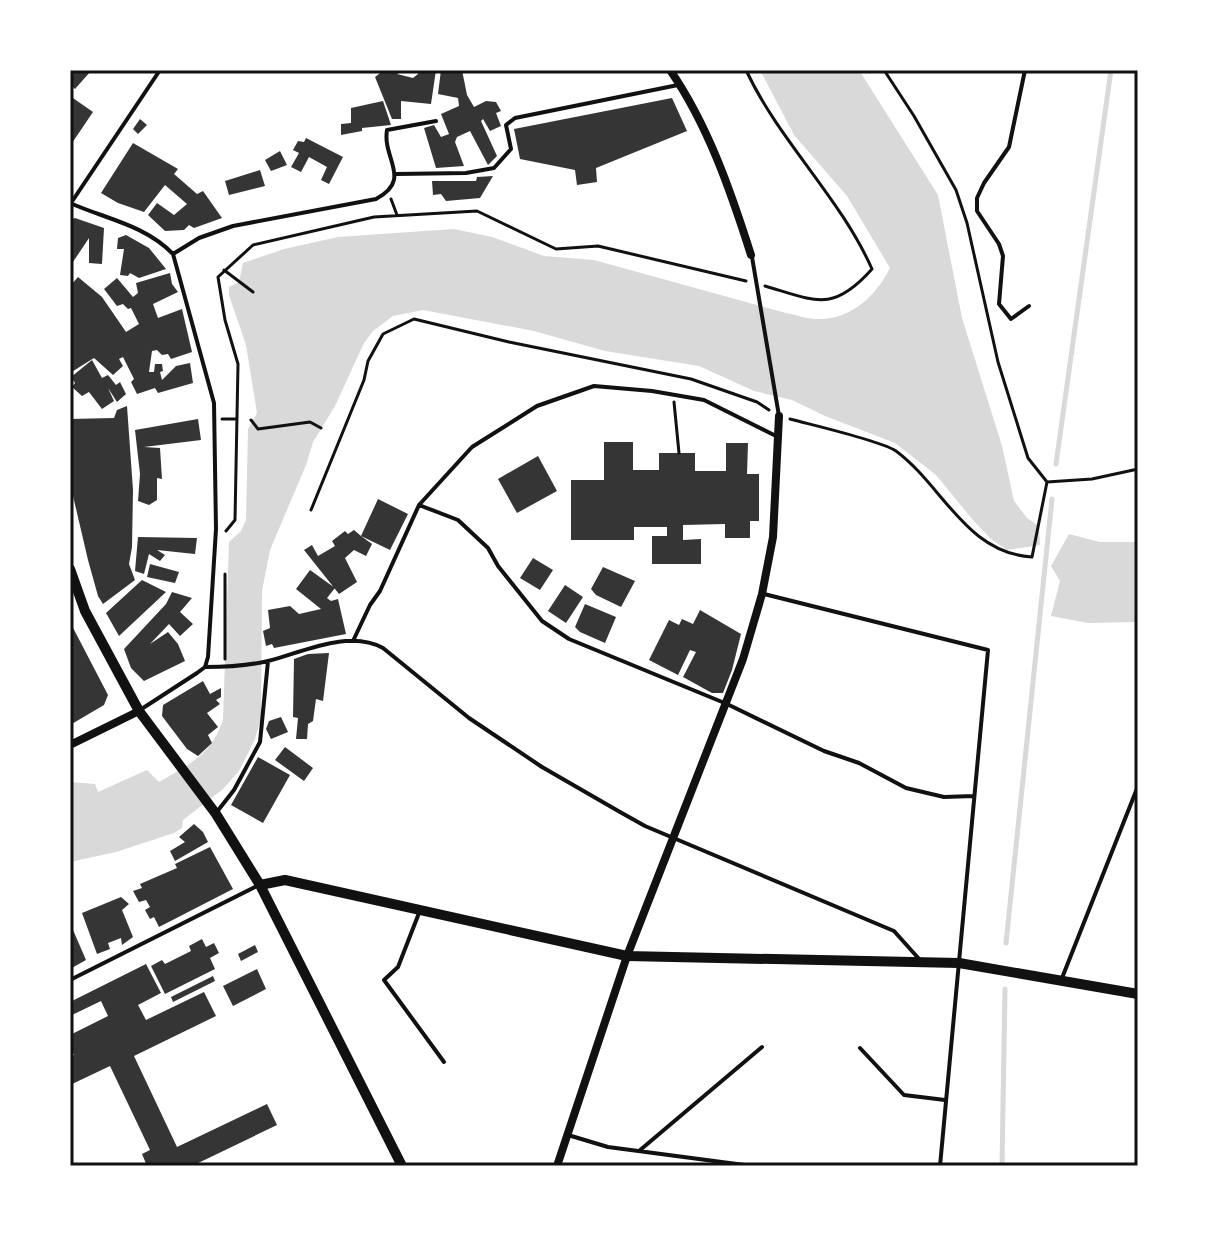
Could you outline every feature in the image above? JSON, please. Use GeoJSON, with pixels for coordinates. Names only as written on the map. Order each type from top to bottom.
{"type":"FeatureCollection","features":[{"type":"Feature","properties":{"kind":"street"},"geometry":{"type":"LineString","coordinates":[[670,70],[681,85],[721,169],[751,255]]}},
{"type":"Feature","properties":{"kind":"street"},"geometry":{"type":"LineString","coordinates":[[557,1166],[627,956],[743,659],[762,594],[773,537],[779,416]]}},
{"type":"Feature","properties":{"kind":"street"},"geometry":{"type":"LineString","coordinates":[[70,569],[85,611],[139,711],[216,814],[260,885],[402,1166]]}},
{"type":"Feature","properties":{"kind":"street"},"geometry":{"type":"LineString","coordinates":[[70,745],[139,711]]}},
{"type":"Feature","properties":{"kind":"street"},"geometry":{"type":"LineString","coordinates":[[260,885],[285,880],[627,956],[920,960],[959,963],[1138,994]]}},
{"type":"Feature","properties":{"kind":"lane"},"geometry":{"type":"LineString","coordinates":[[160,70],[70,204],[143,231],[173,254],[214,403],[216,529],[205,667]]}},
{"type":"Feature","properties":{"kind":"lane"},"geometry":{"type":"LineString","coordinates":[[1025,70],[1009,147],[984,183],[977,198],[977,211],[999,244],[1003,256],[999,304],[1011,319],[1029,306]]}},
{"type":"Feature","properties":{"kind":"lane"},"geometry":{"type":"LineString","coordinates":[[396,174],[466,173],[494,168],[511,149],[506,125],[515,118],[681,85]]}},
{"type":"Feature","properties":{"kind":"lane"},"geometry":{"type":"LineString","coordinates":[[173,254],[199,238],[233,226],[376,199],[389,192],[396,174],[386,138],[387,130],[436,121]]}},
{"type":"Feature","properties":{"kind":"lane"},"geometry":{"type":"LineString","coordinates":[[751,255],[779,416]]}},
{"type":"Feature","properties":{"kind":"lane"},"geometry":{"type":"LineString","coordinates":[[353,641],[380,591],[419,505],[472,447],[537,406],[594,386],[674,395],[704,400],[778,437]]}},
{"type":"Feature","properties":{"kind":"lane"},"geometry":{"type":"LineString","coordinates":[[419,505],[458,520],[488,548],[498,566],[542,621],[569,639],[727,704],[824,751],[859,763],[906,788],[944,797],[974,796]]}},
{"type":"Feature","properties":{"kind":"lane"},"geometry":{"type":"LineString","coordinates":[[762,594],[988,650],[940,1166]]}},
{"type":"Feature","properties":{"kind":"lane"},"geometry":{"type":"LineString","coordinates":[[139,711],[205,667],[266,661],[310,648],[370,641],[383,648],[469,718],[542,767],[645,826],[894,931],[920,960]]}},
{"type":"Feature","properties":{"kind":"lane"},"geometry":{"type":"LineString","coordinates":[[216,814],[234,790],[260,742],[266,661]]}},
{"type":"Feature","properties":{"kind":"lane"},"geometry":{"type":"LineString","coordinates":[[1061,982],[1138,786]]}},
{"type":"Feature","properties":{"kind":"lane"},"geometry":{"type":"LineString","coordinates":[[70,980],[260,885]]}},
{"type":"Feature","properties":{"kind":"lane"},"geometry":{"type":"LineString","coordinates":[[420,910],[398,967],[384,980],[444,1062]]}},
{"type":"Feature","properties":{"kind":"lane"},"geometry":{"type":"LineString","coordinates":[[639,1151],[762,1047]]}},
{"type":"Feature","properties":{"kind":"lane"},"geometry":{"type":"LineString","coordinates":[[860,1048],[904,1095],[945,1100]]}},
{"type":"Feature","properties":{"kind":"lane"},"geometry":{"type":"LineString","coordinates":[[568,1135],[608,1147],[752,1166]]}},
{"type":"Feature","properties":{"kind":"path"},"geometry":{"type":"LineString","coordinates":[[224,533],[235,520],[238,364],[225,320],[218,277],[253,245],[374,217],[477,211],[556,249],[598,246],[756,283],[806,298],[829,301],[855,288],[872,269],[841,216],[758,96],[746,70]]}},
{"type":"Feature","properties":{"kind":"path"},"geometry":{"type":"LineString","coordinates":[[389,192],[397,216]]}},
{"type":"Feature","properties":{"kind":"path"},"geometry":{"type":"LineString","coordinates":[[224,270],[253,292]]}},
{"type":"Feature","properties":{"kind":"path"},"geometry":{"type":"LineString","coordinates":[[311,510],[364,380],[368,361],[383,334],[414,319],[691,379],[757,402],[779,416],[894,449],[966,526],[996,550],[1013,556],[1032,557],[1047,482]]}},
{"type":"Feature","properties":{"kind":"path"},"geometry":{"type":"LineString","coordinates":[[674,395],[679,453]]}},
{"type":"Feature","properties":{"kind":"path"},"geometry":{"type":"LineString","coordinates":[[251,420],[258,429],[310,422],[321,428]]}},
{"type":"Feature","properties":{"kind":"path"},"geometry":{"type":"LineString","coordinates":[[224,563],[225,667]]}},
{"type":"Feature","properties":{"kind":"shaded area"},"geometry":{"type":"Polygon","coordinates":[[[760,70],[859,70],[938,195],[962,318],[1002,446],[1014,501],[1027,518],[1039,526],[1040,545],[1007,550],[991,539],[936,475],[895,443],[792,400],[754,391],[699,366],[605,351],[534,331],[423,310],[393,316],[373,331],[364,343],[335,406],[313,442],[270,550],[262,591],[261,717],[255,739],[239,771],[223,789],[183,820],[182,828],[174,833],[116,852],[70,862],[70,782],[95,784],[98,792],[147,770],[159,782],[190,764],[206,750],[223,720],[229,542],[241,531],[246,520],[248,429],[257,413],[246,345],[229,295],[229,287],[239,282],[243,263],[284,249],[338,237],[454,229],[492,237],[544,256],[594,260],[805,318],[841,315],[870,297],[890,268],[847,196],[794,135],[760,70]]]}},
{"type":"Feature","properties":{"kind":"shaded area"},"geometry":{"type":"Polygon","coordinates":[[[1069,534],[1100,542],[1138,542],[1138,622],[1088,623],[1051,616],[1060,581],[1051,566],[1069,534]]]}},
{"type":"Feature","properties":{"kind":"building"},"geometry":{"type":"Polygon","coordinates":[[[70,70],[90,72],[75,89],[70,84],[70,70]]]}},
{"type":"Feature","properties":{"kind":"building"},"geometry":{"type":"Polygon","coordinates":[[[384,70],[405,70],[397,74],[413,78],[418,70],[436,70],[431,104],[401,101],[401,119],[392,119],[375,77],[384,70]]]}},
{"type":"Feature","properties":{"kind":"building"},"geometry":{"type":"Polygon","coordinates":[[[441,70],[462,70],[467,95],[474,107],[486,101],[496,102],[501,111],[496,113],[501,126],[490,131],[483,119],[481,121],[497,156],[488,165],[470,131],[457,137],[455,142],[464,166],[436,168],[424,128],[434,125],[441,137],[449,134],[441,114],[459,106],[458,98],[438,94],[441,70]]]}},
{"type":"Feature","properties":{"kind":"building"},"geometry":{"type":"Polygon","coordinates":[[[70,96],[93,112],[70,146],[70,96]]]}},
{"type":"Feature","properties":{"kind":"building"},"geometry":{"type":"Polygon","coordinates":[[[672,98],[687,131],[596,168],[597,182],[577,185],[575,170],[520,159],[514,129],[672,98]]]}},
{"type":"Feature","properties":{"kind":"building"},"geometry":{"type":"Polygon","coordinates":[[[383,101],[391,125],[362,128],[362,131],[341,135],[341,124],[351,123],[351,108],[383,101]]]}},
{"type":"Feature","properties":{"kind":"building"},"geometry":{"type":"Polygon","coordinates":[[[140,119],[147,125],[138,134],[133,129],[140,119]]]}},
{"type":"Feature","properties":{"kind":"building"},"geometry":{"type":"Polygon","coordinates":[[[306,138],[343,157],[329,184],[321,180],[327,167],[309,157],[301,172],[291,167],[299,153],[293,150],[298,141],[304,142],[306,138]]]}},
{"type":"Feature","properties":{"kind":"building"},"geometry":{"type":"Polygon","coordinates":[[[133,143],[178,169],[174,174],[197,194],[203,191],[222,218],[194,228],[189,225],[184,230],[165,231],[148,215],[157,203],[174,215],[187,204],[165,185],[144,212],[101,193],[133,143]]]}},
{"type":"Feature","properties":{"kind":"building"},"geometry":{"type":"Polygon","coordinates":[[[280,151],[287,165],[271,171],[265,160],[280,151]]]}},
{"type":"Feature","properties":{"kind":"building"},"geometry":{"type":"Polygon","coordinates":[[[260,170],[265,186],[229,195],[225,181],[260,170]]]}},
{"type":"Feature","properties":{"kind":"building"},"geometry":{"type":"Polygon","coordinates":[[[493,176],[480,198],[446,201],[441,194],[433,195],[432,181],[476,181],[477,177],[493,176]]]}},
{"type":"Feature","properties":{"kind":"building"},"geometry":{"type":"Polygon","coordinates":[[[75,218],[104,228],[102,264],[89,263],[89,238],[73,262],[70,260],[70,220],[75,218]]]}},
{"type":"Feature","properties":{"kind":"building"},"geometry":{"type":"Polygon","coordinates":[[[126,235],[149,248],[166,269],[139,278],[130,273],[128,276],[120,275],[124,249],[117,249],[118,238],[126,235]]]}},
{"type":"Feature","properties":{"kind":"building"},"geometry":{"type":"Polygon","coordinates":[[[170,273],[172,284],[178,292],[153,304],[158,318],[182,309],[192,352],[171,359],[168,354],[152,351],[149,372],[154,372],[155,364],[162,364],[162,380],[176,366],[190,363],[193,383],[158,393],[155,388],[137,394],[131,382],[134,379],[123,357],[119,359],[123,366],[113,375],[94,358],[70,373],[70,286],[78,277],[102,297],[126,332],[139,324],[131,308],[123,304],[117,306],[104,289],[117,278],[133,297],[138,293],[136,283],[170,273]]]}},
{"type":"Feature","properties":{"kind":"building"},"geometry":{"type":"Polygon","coordinates":[[[92,360],[102,378],[108,375],[116,385],[120,382],[126,394],[117,402],[108,388],[114,401],[102,409],[89,392],[82,396],[72,387],[75,383],[71,377],[92,360]]]}},
{"type":"Feature","properties":{"kind":"building"},"geometry":{"type":"Polygon","coordinates":[[[127,406],[133,490],[129,564],[135,580],[103,604],[88,560],[70,483],[70,419],[114,418],[117,410],[127,406]]]}},
{"type":"Feature","properties":{"kind":"building"},"geometry":{"type":"Polygon","coordinates":[[[198,419],[201,440],[144,447],[160,448],[162,479],[157,478],[157,500],[149,505],[138,501],[140,474],[135,430],[198,419]]]}},
{"type":"Feature","properties":{"kind":"building"},"geometry":{"type":"Polygon","coordinates":[[[604,442],[633,442],[633,470],[659,470],[659,453],[695,453],[695,471],[726,471],[726,443],[748,443],[747,474],[759,474],[759,521],[750,521],[750,538],[725,538],[725,524],[683,525],[683,540],[701,539],[701,564],[652,564],[652,536],[667,536],[667,527],[634,527],[634,540],[571,540],[571,480],[604,480],[604,442]]]}},
{"type":"Feature","properties":{"kind":"building"},"geometry":{"type":"Polygon","coordinates":[[[538,456],[557,491],[517,513],[498,479],[538,456]]]}},
{"type":"Feature","properties":{"kind":"building"},"geometry":{"type":"Polygon","coordinates":[[[378,499],[408,514],[390,550],[361,536],[378,499]]]}},
{"type":"Feature","properties":{"kind":"building"},"geometry":{"type":"Polygon","coordinates":[[[354,530],[372,544],[366,556],[354,550],[345,558],[357,582],[339,594],[304,550],[312,545],[318,556],[335,546],[332,541],[345,531],[348,534],[354,530]]]}},
{"type":"Feature","properties":{"kind":"building"},"geometry":{"type":"Polygon","coordinates":[[[138,537],[197,538],[195,554],[157,550],[165,555],[160,561],[149,554],[144,574],[135,571],[138,537]]]}},
{"type":"Feature","properties":{"kind":"building"},"geometry":{"type":"Polygon","coordinates":[[[533,558],[553,570],[540,590],[520,578],[533,558]]]}},
{"type":"Feature","properties":{"kind":"building"},"geometry":{"type":"Polygon","coordinates":[[[150,564],[179,572],[175,583],[147,577],[150,564]]]}},
{"type":"Feature","properties":{"kind":"building"},"geometry":{"type":"Polygon","coordinates":[[[603,567],[635,581],[621,607],[596,595],[591,589],[603,567]]]}},
{"type":"Feature","properties":{"kind":"building"},"geometry":{"type":"Polygon","coordinates":[[[310,570],[335,588],[327,598],[331,601],[338,599],[346,634],[274,648],[272,644],[266,646],[263,631],[270,628],[268,610],[290,606],[299,614],[321,609],[296,589],[310,570]]]}},
{"type":"Feature","properties":{"kind":"building"},"geometry":{"type":"Polygon","coordinates":[[[142,580],[166,592],[119,636],[106,613],[142,580]]]}},
{"type":"Feature","properties":{"kind":"building"},"geometry":{"type":"Polygon","coordinates":[[[565,585],[583,597],[566,623],[548,611],[565,585]]]}},
{"type":"Feature","properties":{"kind":"building"},"geometry":{"type":"Polygon","coordinates":[[[172,592],[192,598],[180,612],[193,624],[180,636],[169,624],[150,644],[168,632],[178,644],[185,661],[144,681],[131,668],[124,649],[166,604],[172,592]]]}},
{"type":"Feature","properties":{"kind":"building"},"geometry":{"type":"Polygon","coordinates":[[[585,604],[616,617],[605,643],[575,627],[585,604]]]}},
{"type":"Feature","properties":{"kind":"building"},"geometry":{"type":"Polygon","coordinates":[[[700,610],[741,634],[723,693],[712,693],[683,677],[696,652],[690,650],[678,675],[649,660],[669,620],[679,625],[682,619],[693,624],[700,610]]]}},
{"type":"Feature","properties":{"kind":"building"},"geometry":{"type":"Polygon","coordinates":[[[70,622],[108,695],[104,705],[70,725],[70,622]]]}},
{"type":"Feature","properties":{"kind":"building"},"geometry":{"type":"Polygon","coordinates":[[[329,653],[323,701],[316,699],[307,739],[296,739],[298,718],[293,717],[294,659],[308,654],[329,653]]]}},
{"type":"Feature","properties":{"kind":"building"},"geometry":{"type":"Polygon","coordinates":[[[203,681],[210,694],[221,688],[221,697],[216,700],[220,704],[207,713],[218,727],[208,735],[212,743],[198,756],[187,749],[162,716],[163,705],[203,681]]]}},
{"type":"Feature","properties":{"kind":"building"},"geometry":{"type":"Polygon","coordinates":[[[281,717],[288,732],[271,739],[266,729],[269,721],[281,717]]]}},
{"type":"Feature","properties":{"kind":"building"},"geometry":{"type":"Polygon","coordinates":[[[285,747],[313,768],[304,781],[275,760],[285,747]]]}},
{"type":"Feature","properties":{"kind":"building"},"geometry":{"type":"Polygon","coordinates":[[[258,757],[290,775],[263,823],[231,805],[258,757]]]}},
{"type":"Feature","properties":{"kind":"building"},"geometry":{"type":"Polygon","coordinates":[[[194,824],[208,842],[175,861],[170,851],[185,842],[179,837],[194,824]]]}},
{"type":"Feature","properties":{"kind":"building"},"geometry":{"type":"Polygon","coordinates":[[[210,847],[233,889],[159,927],[154,917],[150,919],[145,910],[150,907],[146,900],[139,902],[133,891],[142,888],[140,884],[177,868],[175,864],[210,847]]]}},
{"type":"Feature","properties":{"kind":"building"},"geometry":{"type":"Polygon","coordinates":[[[121,897],[129,904],[122,910],[133,937],[122,945],[121,938],[108,943],[110,949],[97,954],[82,913],[121,897]]]}},
{"type":"Feature","properties":{"kind":"building"},"geometry":{"type":"Polygon","coordinates":[[[70,923],[86,960],[70,969],[70,923]]]}},
{"type":"Feature","properties":{"kind":"building"},"geometry":{"type":"Polygon","coordinates":[[[202,939],[206,947],[214,943],[219,953],[210,958],[215,969],[165,994],[151,966],[162,960],[165,964],[191,951],[189,946],[202,939]]]}},
{"type":"Feature","properties":{"kind":"building"},"geometry":{"type":"Polygon","coordinates":[[[255,945],[258,952],[241,961],[238,954],[255,945]]]}},
{"type":"Feature","properties":{"kind":"building"},"geometry":{"type":"Polygon","coordinates":[[[146,964],[161,993],[138,1005],[146,1020],[204,992],[216,1016],[134,1056],[177,1147],[267,1104],[277,1125],[192,1166],[147,1166],[142,1154],[150,1150],[110,1066],[70,1085],[70,1057],[74,1055],[70,1035],[108,1016],[101,1001],[70,1016],[70,1002],[146,964]]]}},
{"type":"Feature","properties":{"kind":"building"},"geometry":{"type":"Polygon","coordinates":[[[257,969],[266,989],[233,1006],[223,986],[257,969]]]}},
{"type":"Feature","properties":{"kind":"building"},"geometry":{"type":"Polygon","coordinates":[[[213,976],[215,981],[173,1002],[171,997],[213,976]]]}},
{"type":"Feature","properties":{"kind":"waterway"},"geometry":{"type":"LineString","coordinates":[[1056,464],[1111,70]]}},
{"type":"Feature","properties":{"kind":"waterway"},"geometry":{"type":"LineString","coordinates":[[1006,943],[1052,499]]}},
{"type":"Feature","properties":{"kind":"waterway"},"geometry":{"type":"LineString","coordinates":[[1002,1166],[1005,989]]}}]}
